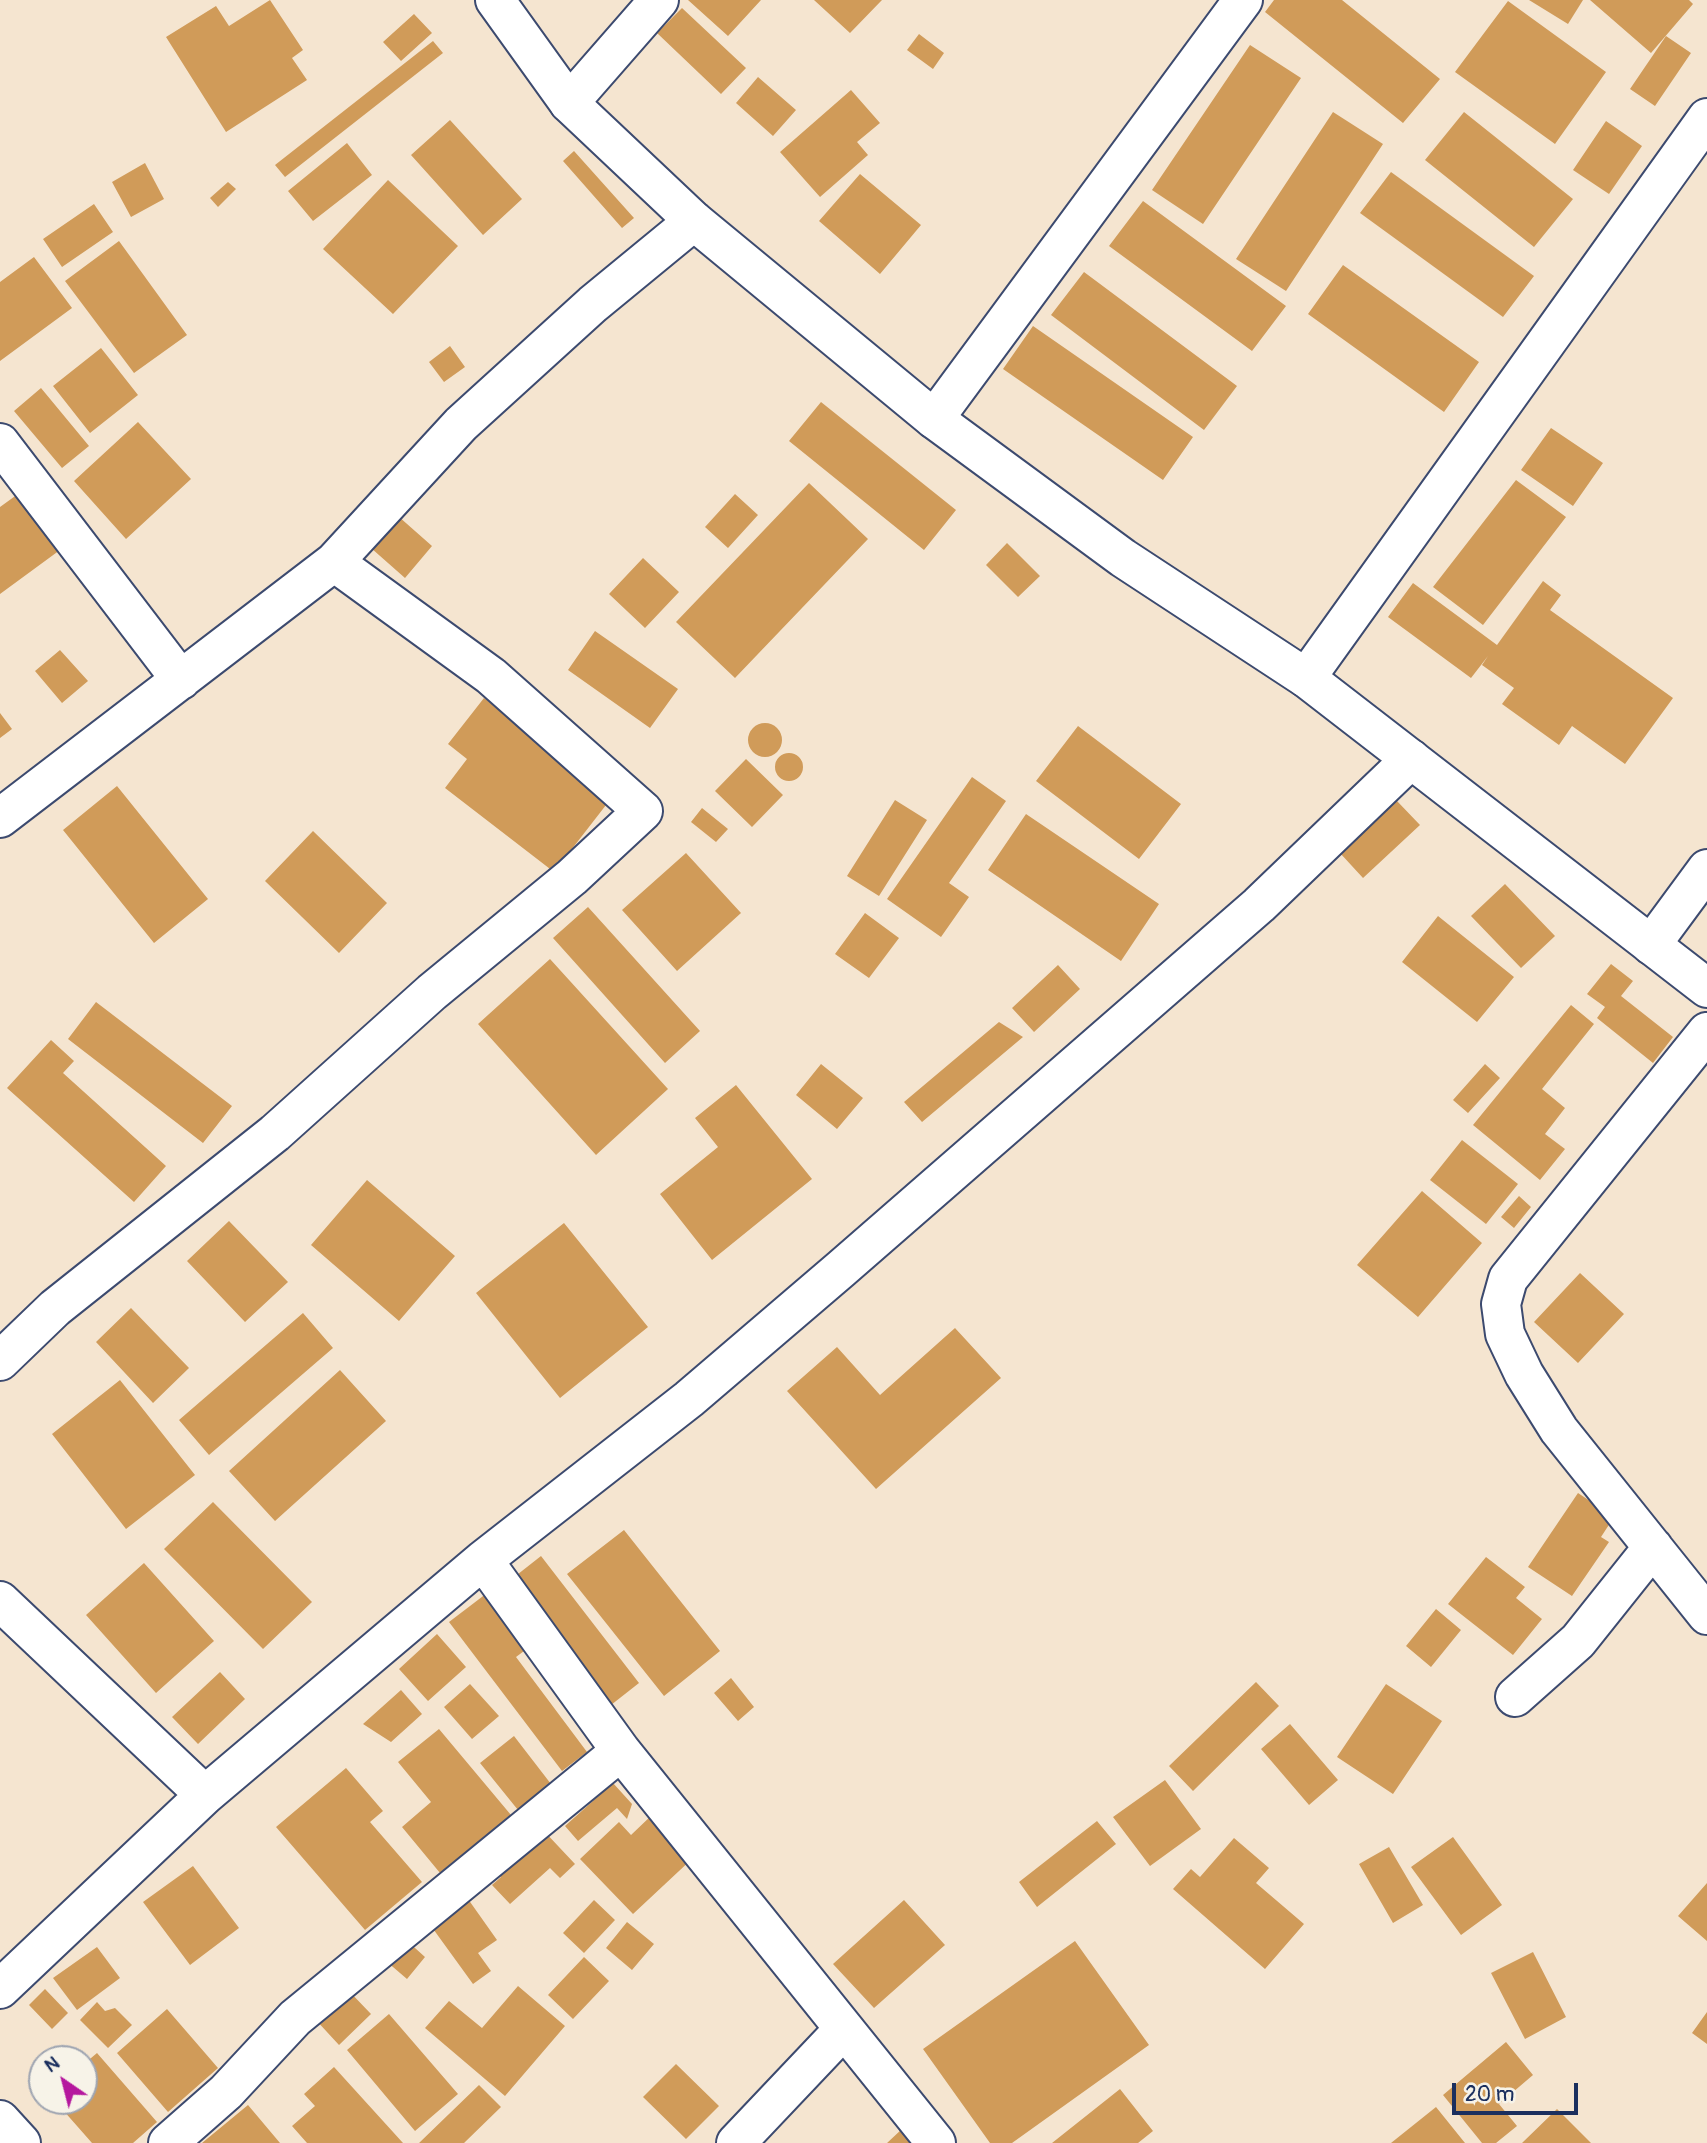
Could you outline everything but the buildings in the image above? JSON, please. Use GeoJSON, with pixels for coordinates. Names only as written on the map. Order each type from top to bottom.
{"type":"FeatureCollection","features":[{"type":"Feature","properties":{"kind":"street"},"geometry":{"type":"LineString","coordinates":[[495,0],[569,103],[694,221],[934,419],[1123,558],[1306,678],[1707,988]]}},
{"type":"Feature","properties":{"kind":"street"},"geometry":{"type":"LineString","coordinates":[[569,103],[659,0]]}},
{"type":"Feature","properties":{"kind":"street"},"geometry":{"type":"LineString","coordinates":[[934,419],[1243,0]]}},
{"type":"Feature","properties":{"kind":"street"},"geometry":{"type":"LineString","coordinates":[[1306,678],[1707,118]]}},
{"type":"Feature","properties":{"kind":"street"},"geometry":{"type":"LineString","coordinates":[[0,818],[334,562],[461,424],[593,304],[694,221]]}},
{"type":"Feature","properties":{"kind":"street"},"geometry":{"type":"LineString","coordinates":[[0,443],[181,680]]}},
{"type":"Feature","properties":{"kind":"street"},"geometry":{"type":"LineString","coordinates":[[0,1361],[55,1308],[275,1133],[432,992],[572,877],[643,811],[491,676],[334,562]]}},
{"type":"Feature","properties":{"kind":"street"},"geometry":{"type":"LineString","coordinates":[[0,1989],[205,1795],[484,1560],[689,1399],[841,1269],[1259,905],[1411,759]]}},
{"type":"Feature","properties":{"kind":"street"},"geometry":{"type":"LineString","coordinates":[[1651,945],[1707,869]]}},
{"type":"Feature","properties":{"kind":"street"},"geometry":{"type":"LineString","coordinates":[[1707,1032],[1508,1279],[1501,1304],[1505,1334],[1524,1374],[1559,1430],[1707,1615]]}},
{"type":"Feature","properties":{"kind":"street"},"geometry":{"type":"LineString","coordinates":[[1515,1697],[1578,1641],[1653,1547]]}},
{"type":"Feature","properties":{"kind":"street"},"geometry":{"type":"LineString","coordinates":[[484,1560],[621,1751],[936,2143]]}},
{"type":"Feature","properties":{"kind":"street"},"geometry":{"type":"LineString","coordinates":[[0,1601],[205,1795]]}},
{"type":"Feature","properties":{"kind":"street"},"geometry":{"type":"LineString","coordinates":[[168,2143],[226,2092],[295,2018],[621,1751]]}},
{"type":"Feature","properties":{"kind":"street"},"geometry":{"type":"LineString","coordinates":[[736,2143],[844,2029]]}},
{"type":"Feature","properties":{"kind":"street"},"geometry":{"type":"LineString","coordinates":[[0,2120],[21,2143]]}}]}
